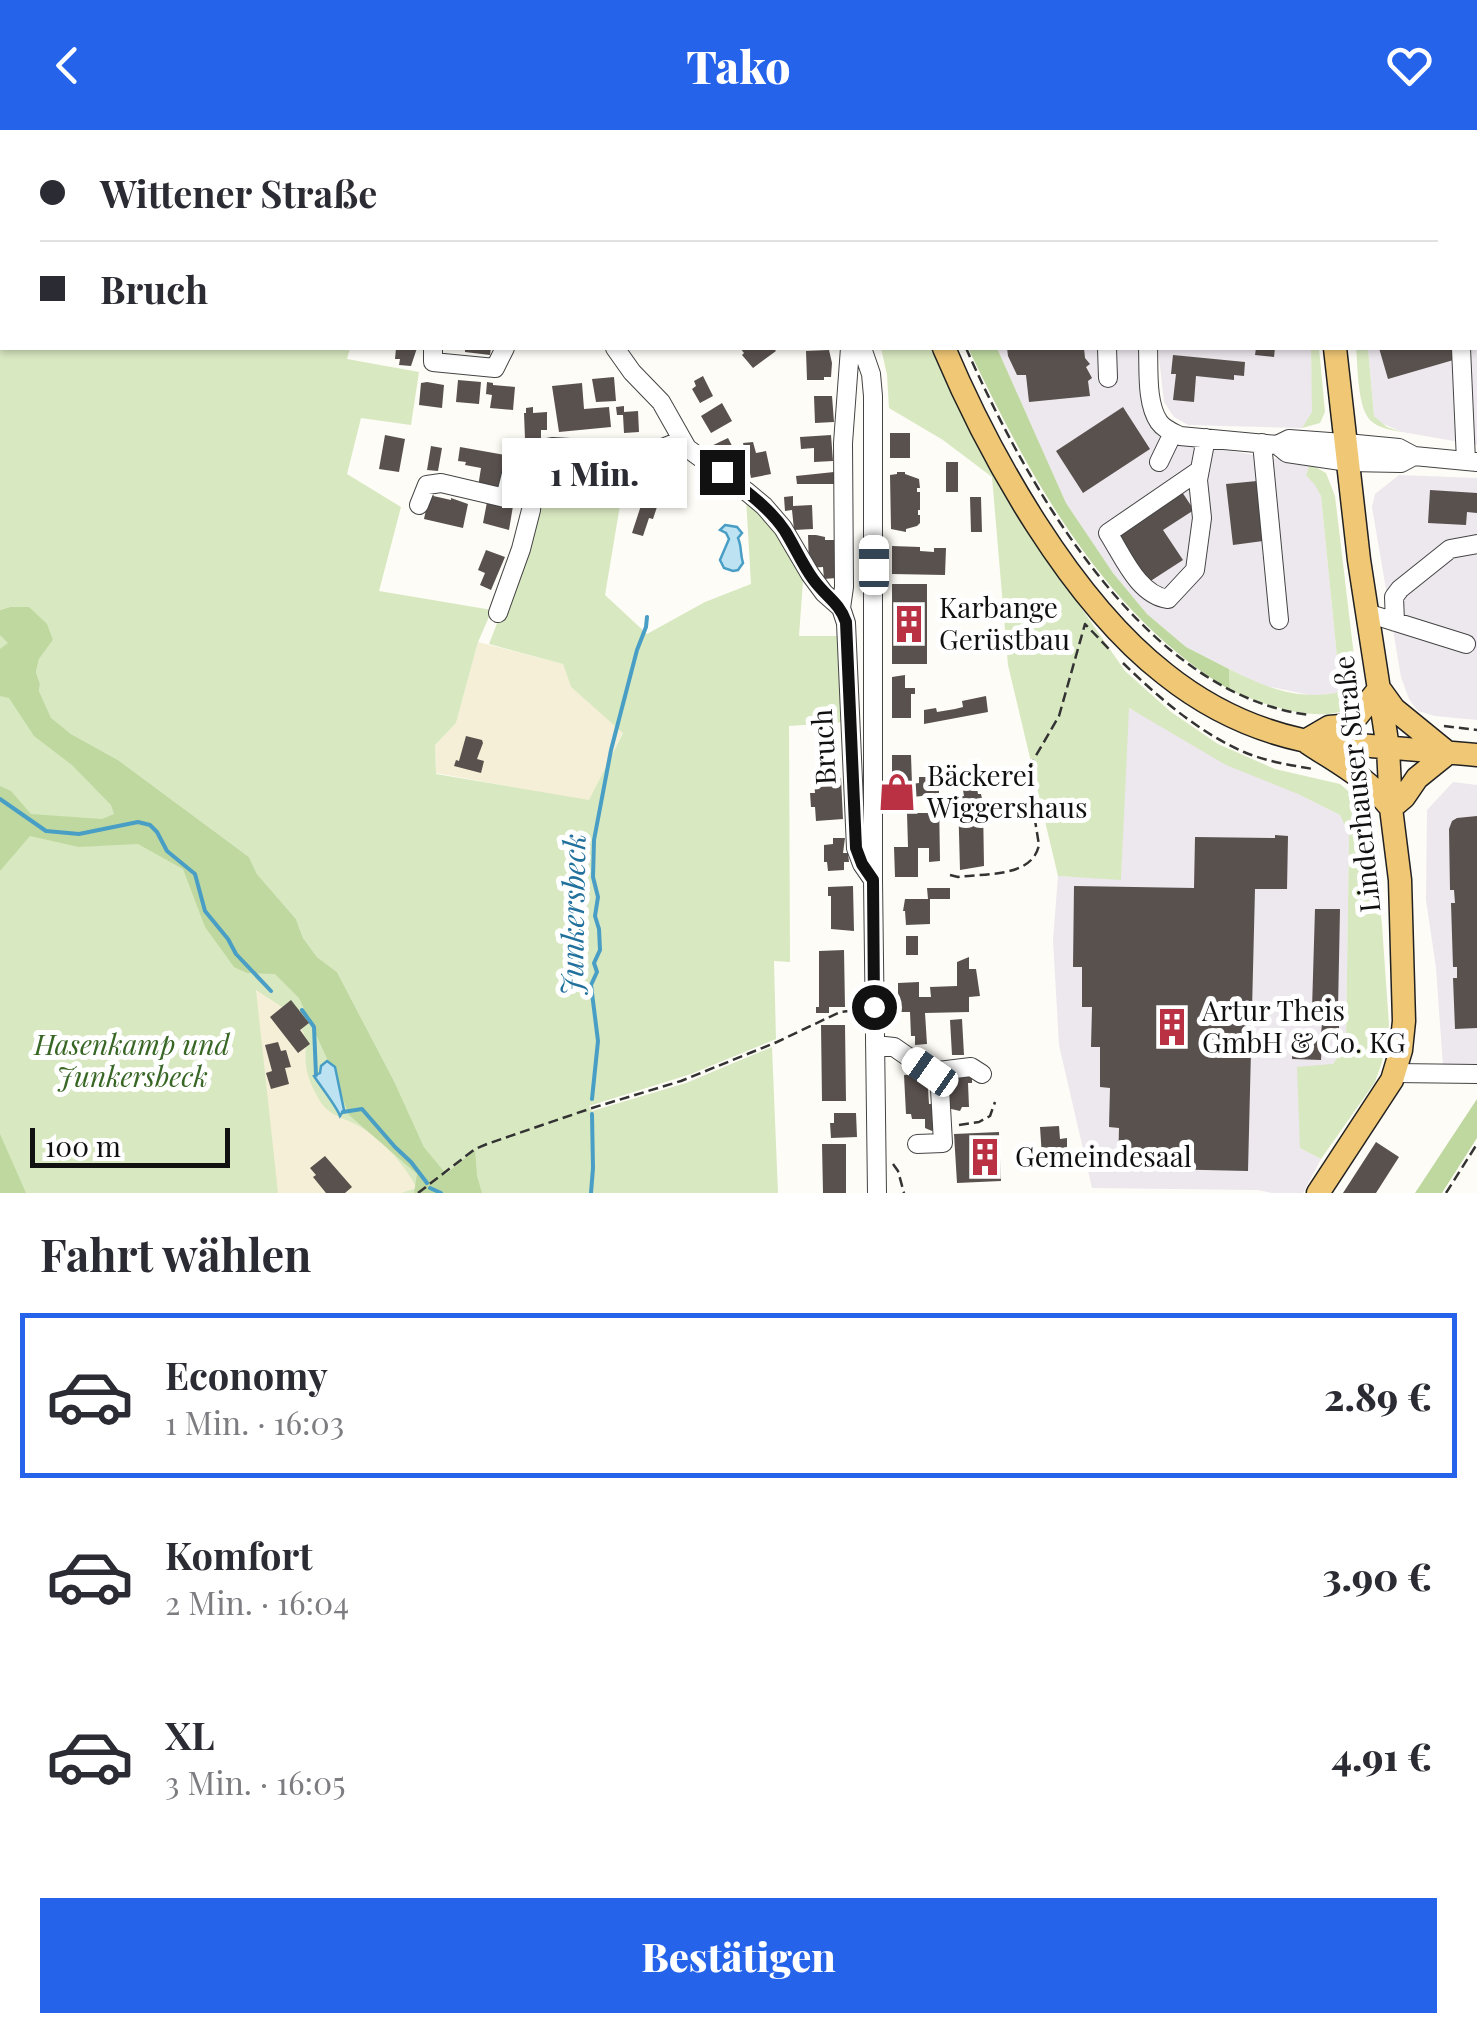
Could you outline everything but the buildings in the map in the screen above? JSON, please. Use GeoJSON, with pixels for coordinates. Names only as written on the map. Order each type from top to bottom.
{"type":"FeatureCollection","features":[{"type":"Feature","properties":{"kind":"main road"},"geometry":{"type":"LineString","coordinates":[[945,350],[1008,477],[1071,572],[1116,629],[1165,674],[1226,714],[1305,741],[1362,776],[1391,808],[1417,778],[1448,752]]}},
{"type":"Feature","properties":{"kind":"main road","name":"Linderhauser Straße"},"geometry":{"type":"LineString","coordinates":[[1318,1193],[1394,1073],[1402,1050],[1404,1021],[1400,880],[1388,748],[1359,560],[1335,350]]}},
{"type":"Feature","properties":{"kind":"main road"},"geometry":{"type":"LineString","coordinates":[[1305,741],[1329,727],[1354,720],[1379,689],[1394,709],[1448,752]]}},
{"type":"Feature","properties":{"kind":"main road"},"geometry":{"type":"LineString","coordinates":[[1305,741],[1477,756]]}},
{"type":"Feature","properties":{"kind":"street"},"geometry":{"type":"LineString","coordinates":[[433,350],[433,362],[494,368],[504,350]]}},
{"type":"Feature","properties":{"kind":"street"},"geometry":{"type":"LineString","coordinates":[[616,350],[661,402],[682,440],[696,456],[764,506],[783,528],[824,594],[841,608]]}},
{"type":"Feature","properties":{"kind":"street","name":"Bruch"},"geometry":{"type":"LineString","coordinates":[[850,350],[843,444],[841,608],[846,622],[856,848],[873,880]]}},
{"type":"Feature","properties":{"kind":"street"},"geometry":{"type":"LineString","coordinates":[[863,350],[874,396],[877,1193]]}},
{"type":"Feature","properties":{"kind":"street"},"geometry":{"type":"LineString","coordinates":[[1107,350],[1108,378]]}},
{"type":"Feature","properties":{"kind":"street"},"geometry":{"type":"LineString","coordinates":[[1148,350],[1154,410],[1158,421],[1174,433],[1269,444],[1289,439],[1346,453],[1400,448],[1414,456],[1471,461],[1461,350]]}},
{"type":"Feature","properties":{"kind":"street"},"geometry":{"type":"LineString","coordinates":[[1159,462],[1174,433]]}},
{"type":"Feature","properties":{"kind":"street"},"geometry":{"type":"LineString","coordinates":[[1200,470],[1108,533],[1134,576],[1156,597],[1168,599],[1195,570],[1202,518],[1198,480],[1200,470],[1206,438]]}},
{"type":"Feature","properties":{"kind":"street"},"geometry":{"type":"LineString","coordinates":[[498,613],[526,530],[537,453],[552,447],[643,452],[682,440]]}},
{"type":"Feature","properties":{"kind":"street"},"geometry":{"type":"LineString","coordinates":[[1269,444],[1279,620]]}},
{"type":"Feature","properties":{"kind":"street"},"geometry":{"type":"LineString","coordinates":[[419,504],[427,485],[441,483],[504,498],[517,450]]}},
{"type":"Feature","properties":{"kind":"street"},"geometry":{"type":"LineString","coordinates":[[1394,622],[1394,597],[1400,589],[1450,549],[1477,544]]}},
{"type":"Feature","properties":{"kind":"street"},"geometry":{"type":"LineString","coordinates":[[1367,613],[1466,644]]}},
{"type":"Feature","properties":{"kind":"street"},"geometry":{"type":"LineString","coordinates":[[875,1045],[894,1047],[930,1072],[971,1067],[982,1074]]}},
{"type":"Feature","properties":{"kind":"street"},"geometry":{"type":"LineString","coordinates":[[916,1144],[943,1143],[939,1071]]}},
{"type":"Feature","properties":{"kind":"street"},"geometry":{"type":"LineString","coordinates":[[1394,1073],[1477,1074]]}},
{"type":"Feature","properties":{"kind":"path"},"geometry":{"type":"LineString","coordinates":[[950,875],[1021,868],[1037,854],[1039,845],[1027,771],[1058,716],[1084,624],[1175,709],[1230,744],[1259,758],[1326,771]]}},
{"type":"Feature","properties":{"kind":"path"},"geometry":{"type":"LineString","coordinates":[[418,1193],[487,1144],[681,1081],[840,1012],[874,1007]]}},
{"type":"Feature","properties":{"kind":"path"},"geometry":{"type":"LineString","coordinates":[[942,1128],[979,1122],[990,1116],[996,1102]]}},
{"type":"Feature","properties":{"kind":"path"},"geometry":{"type":"LineString","coordinates":[[1446,1193],[1477,1144]]}},
{"type":"Feature","properties":{"kind":"shaded area"},"geometry":{"type":"Polygon","coordinates":[[[998,350],[1140,350],[1145,412],[1159,436],[1168,441],[1310,464],[1306,475],[1321,496],[1340,687],[1337,693],[1314,696],[1261,685],[1186,647],[1147,614],[1113,573],[1066,503],[998,350]]]}},
{"type":"Feature","properties":{"kind":"shaded area"},"geometry":{"type":"Polygon","coordinates":[[[1158,350],[1311,350],[1313,412],[1302,428],[1188,425],[1174,417],[1164,402],[1158,350]]]}},
{"type":"Feature","properties":{"kind":"shaded area"},"geometry":{"type":"Polygon","coordinates":[[[1368,350],[1477,350],[1477,445],[1402,432],[1374,416],[1368,350]]]}},
{"type":"Feature","properties":{"kind":"shaded area"},"geometry":{"type":"Polygon","coordinates":[[[1399,475],[1477,478],[1477,720],[1418,711],[1401,677],[1372,507],[1375,494],[1399,475]]]}},
{"type":"Feature","properties":{"kind":"shaded area"},"geometry":{"type":"Polygon","coordinates":[[[478,642],[563,664],[571,687],[623,732],[589,801],[436,773],[435,745],[456,723],[478,642]]]}},
{"type":"Feature","properties":{"kind":"shaded area"},"geometry":{"type":"Polygon","coordinates":[[[1128,708],[1340,815],[1349,834],[1346,1044],[1333,1064],[1300,1148],[1321,1159],[1303,1193],[1092,1188],[1059,1045],[1053,940],[1058,876],[1121,879],[1128,708]]]}},
{"type":"Feature","properties":{"kind":"shaded area"},"geometry":{"type":"Polygon","coordinates":[[[1453,782],[1477,785],[1477,1064],[1473,1066],[1443,1066],[1436,968],[1426,900],[1427,810],[1453,782]]]}},
{"type":"Feature","properties":{"kind":"shaded area"},"geometry":{"type":"Polygon","coordinates":[[[248,973],[275,974],[418,1174],[414,1193],[263,1193],[248,973]]]}},
{"type":"Feature","properties":{"kind":"green space","name":"Hasenkamp und Junkersbeck"},"geometry":{"type":"Polygon","coordinates":[[[0,350],[349,350],[347,359],[419,372],[411,425],[361,418],[347,474],[401,507],[379,591],[492,610],[478,642],[456,723],[435,745],[436,774],[589,800],[623,733],[571,687],[563,664],[489,644],[516,575],[540,457],[563,453],[627,463],[605,595],[647,634],[705,602],[751,584],[746,498],[764,513],[807,578],[803,581],[799,636],[840,636],[845,722],[789,726],[790,962],[774,961],[776,1039],[691,1074],[589,1106],[592,1111],[686,1083],[772,1047],[778,1193],[401,1193],[417,1188],[392,1153],[320,1101],[308,1074],[305,1038],[296,1022],[299,1018],[256,990],[278,1193],[0,1193],[0,619],[37,635],[20,695],[157,805],[431,1172],[441,1169],[424,1147],[337,972],[317,957],[303,938],[296,919],[257,874],[249,857],[118,760],[51,719],[36,672],[39,659],[53,640],[10,607],[0,610],[0,350]]]}},
{"type":"Feature","properties":{"kind":"green space"},"geometry":{"type":"Polygon","coordinates":[[[881,350],[937,350],[1034,540],[1125,671],[1171,712],[1218,744],[1275,769],[1340,784],[1362,803],[1371,829],[1389,1025],[1375,1082],[1321,1159],[1300,1148],[1297,1067],[1333,1064],[1346,1044],[1349,835],[1340,815],[1226,765],[1129,708],[1121,880],[1058,876],[1008,665],[992,477],[943,440],[889,408],[881,350]]]}},
{"type":"Feature","properties":{"kind":"green space"},"geometry":{"type":"Polygon","coordinates":[[[969,350],[998,350],[1066,503],[1113,573],[1147,614],[1186,647],[1229,669],[1230,690],[1185,659],[1144,623],[1108,582],[1075,539],[1017,445],[969,350]]]}},
{"type":"Feature","properties":{"kind":"green space"},"geometry":{"type":"Polygon","coordinates":[[[1311,350],[1319,350],[1325,412],[1320,423],[1302,428],[1312,412],[1311,350]]]}},
{"type":"Feature","properties":{"kind":"green space"},"geometry":{"type":"Polygon","coordinates":[[[1356,350],[1368,350],[1374,416],[1387,427],[1402,432],[1385,428],[1371,421],[1361,397],[1356,350]]]}},
{"type":"Feature","properties":{"kind":"green space"},"geometry":{"type":"Polygon","coordinates":[[[1310,464],[1326,473],[1335,496],[1358,690],[1350,708],[1337,713],[1306,713],[1273,706],[1230,690],[1229,669],[1293,693],[1321,695],[1336,693],[1340,687],[1321,496],[1306,475],[1310,464]]]}},
{"type":"Feature","properties":{"kind":"green space"},"geometry":{"type":"Polygon","coordinates":[[[29,607],[47,624],[53,640],[39,659],[36,672],[39,691],[51,718],[118,760],[249,857],[257,874],[296,919],[303,938],[317,957],[337,972],[424,1147],[446,1174],[475,1150],[482,1193],[414,1193],[417,1174],[349,1115],[299,998],[275,974],[247,973],[234,967],[205,927],[183,869],[138,844],[79,847],[30,836],[0,871],[0,786],[11,791],[31,814],[102,819],[114,814],[111,805],[72,765],[34,736],[9,698],[0,696],[0,649],[8,643],[0,635],[0,610],[29,607]]]}},
{"type":"Feature","properties":{"kind":"green space"},"geometry":{"type":"Polygon","coordinates":[[[1477,1099],[1477,1138],[1442,1193],[1415,1193],[1477,1099]]]}},
{"type":"Feature","properties":{"kind":"green space"},"geometry":{"type":"Polygon","coordinates":[[[0,1134],[26,1193],[0,1193],[0,1134]]]}},
{"type":"Feature","properties":{"kind":"water"},"geometry":{"type":"Polygon","coordinates":[[[725,525],[737,527],[742,533],[738,538],[743,563],[738,570],[724,568],[720,560],[729,539],[720,530],[725,525]]]}},
{"type":"Feature","properties":{"kind":"water"},"geometry":{"type":"Polygon","coordinates":[[[327,1061],[335,1067],[344,1110],[340,1116],[314,1076],[327,1061]]]}},
{"type":"Feature","properties":{"kind":"waterway","name":"Junkersbeck"},"geometry":{"type":"LineString","coordinates":[[592,1099],[598,1041],[591,985],[600,950],[595,916],[598,897],[593,877],[594,840],[611,750],[647,617]]}},
{"type":"Feature","properties":{"kind":"waterway","name":"Junkersbeck"},"geometry":{"type":"LineString","coordinates":[[0,799],[46,831],[79,834],[138,822],[150,825],[167,851],[195,874],[205,911],[236,954],[271,991]]}},
{"type":"Feature","properties":{"kind":"waterway","name":"Junkersbeck"},"geometry":{"type":"LineString","coordinates":[[302,1010],[314,1027],[316,1075]]}},
{"type":"Feature","properties":{"kind":"waterway","name":"Junkersbeck"},"geometry":{"type":"LineString","coordinates":[[343,1112],[362,1109],[427,1183]]}},
{"type":"Feature","properties":{"kind":"waterway"},"geometry":{"type":"LineString","coordinates":[[591,1193],[592,1114]]}},
{"type":"Feature","properties":{"kind":"waterway","name":"Junkersbeck"},"geometry":{"type":"LineString","coordinates":[[430,1188],[441,1193]]}},
{"type":"Feature","properties":{"kind":"place","name":"Karbange Gerüstbau"},"geometry":{"type":"Point","coordinates":[909,624]}},
{"type":"Feature","properties":{"kind":"place","name":"Bäckerei Wiggershaus"},"geometry":{"type":"Point","coordinates":[897,792]}},
{"type":"Feature","properties":{"kind":"place","name":"Artur Theis GmbH & Co. KG"},"geometry":{"type":"Point","coordinates":[1172,1027]}},
{"type":"Feature","properties":{"kind":"place","name":"Gemeindesaal"},"geometry":{"type":"Point","coordinates":[985,1157]}},
{"type":"Feature","properties":{"kind":"route"},"geometry":{"type":"LineString","coordinates":[[722,472],[764,506],[783,528],[824,594],[841,608],[846,622],[856,848],[873,880],[874,1007]]}}]}
